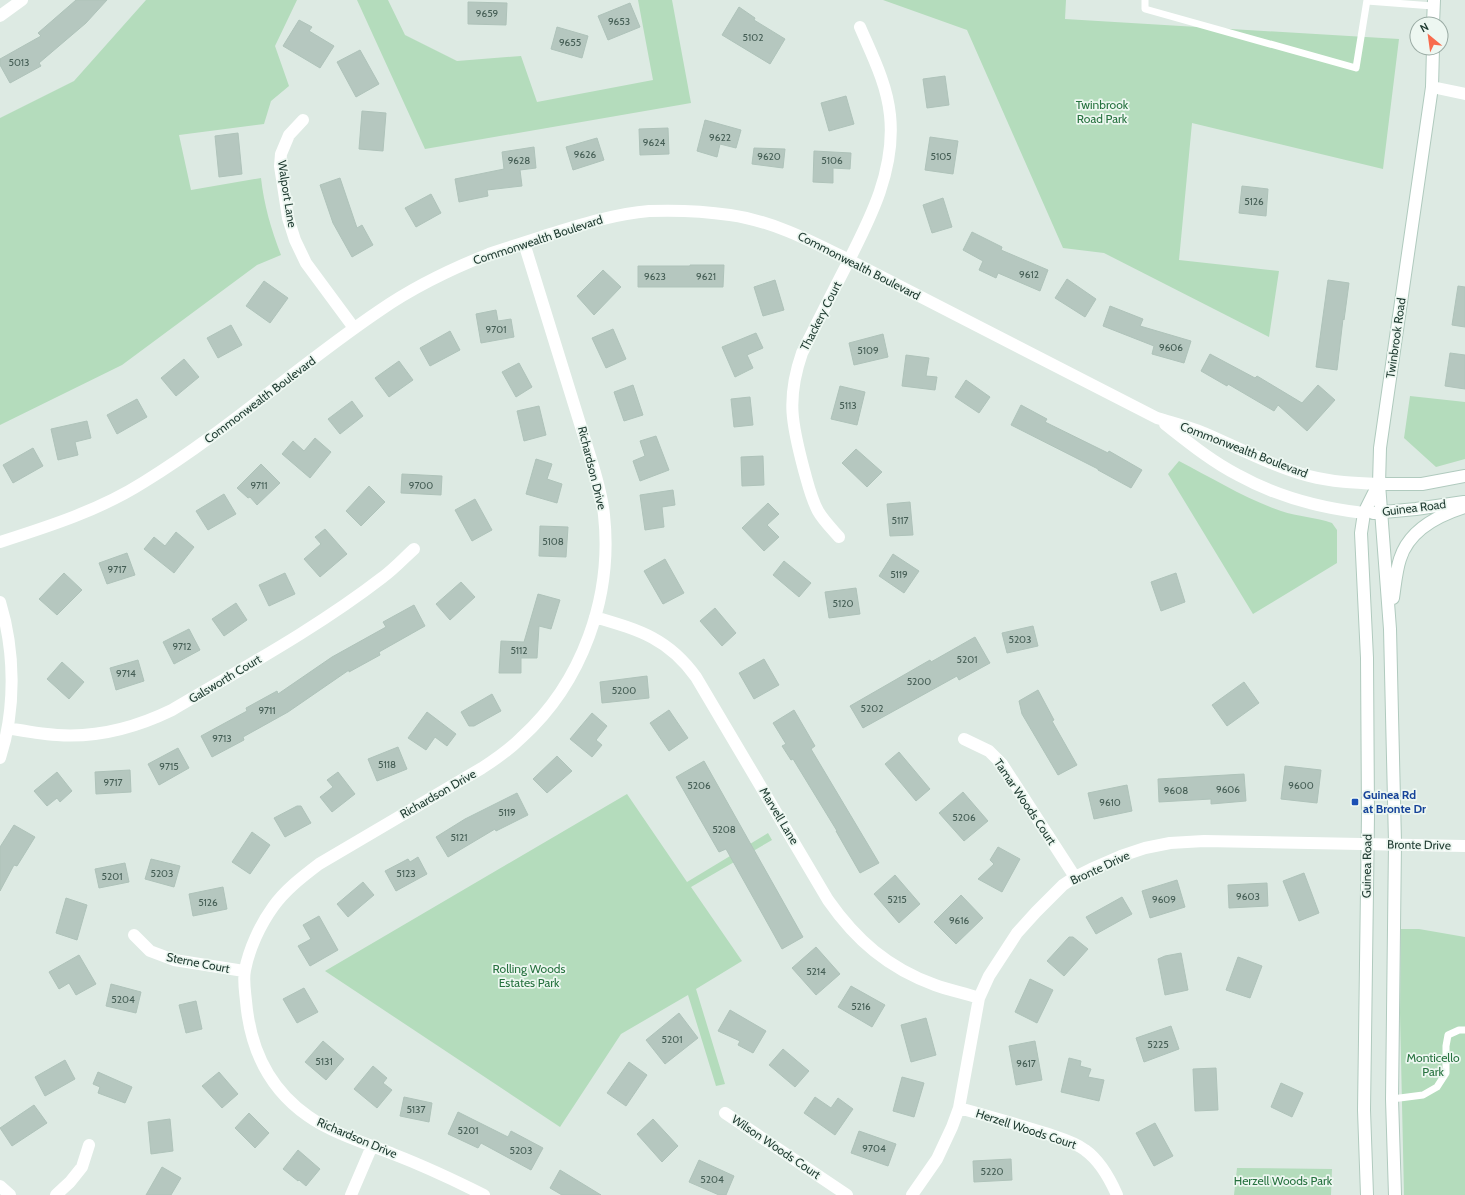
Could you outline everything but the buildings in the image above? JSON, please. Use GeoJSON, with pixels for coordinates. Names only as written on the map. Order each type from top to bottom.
{"type":"FeatureCollection","features":[{"type":"Feature","properties":{"kind":"street"},"geometry":{"type":"LineString","coordinates":[[0,16],[22,0]]}},
{"type":"Feature","properties":{"kind":"street"},"geometry":{"type":"LineString","coordinates":[[1433,16],[1434,3]]}},
{"type":"Feature","properties":{"kind":"street","name":"Thackery Court"},"geometry":{"type":"LineString","coordinates":[[839,537],[818,512],[812,497],[794,434],[792,400],[797,366],[802,353],[863,234],[879,197],[889,159],[891,127],[890,114],[882,79],[860,27]]}},
{"type":"Feature","properties":{"kind":"street","name":"Twinbrook Road"},"geometry":{"type":"LineString","coordinates":[[1390,629],[1378,484],[1380,448],[1432,87],[1433,56]]}},
{"type":"Feature","properties":{"kind":"street"},"geometry":{"type":"LineString","coordinates":[[1432,87],[1465,94]]}},
{"type":"Feature","properties":{"kind":"street","name":"Walport Lane"},"geometry":{"type":"LineString","coordinates":[[303,120],[289,135],[281,154],[280,166],[288,218],[295,240],[306,263],[354,328]]}},
{"type":"Feature","properties":{"kind":"street","name":"Commonwealth Boulevard"},"geometry":{"type":"LineString","coordinates":[[0,542],[55,525],[82,514],[113,500],[143,483],[192,451],[354,328],[380,310],[442,275],[489,254],[608,218],[647,212],[690,210],[732,215],[771,225],[801,236],[1157,418],[1202,433],[1281,468],[1309,476],[1340,482],[1378,484]]}},
{"type":"Feature","properties":{"kind":"street","name":"Richardson Drive"},"geometry":{"type":"LineString","coordinates":[[484,1195],[423,1166],[323,1125],[308,1116],[288,1100],[273,1082],[260,1060],[251,1036],[244,987],[244,971],[251,949],[266,917],[281,896],[299,879],[319,864],[482,768],[522,738],[544,714],[563,689],[576,666],[590,635],[599,602],[605,562],[606,541],[600,489],[524,243]]}},
{"type":"Feature","properties":{"kind":"street","name":"Commonwealth Boulevard"},"geometry":{"type":"LineString","coordinates":[[1157,418],[1202,453],[1238,475],[1272,491],[1343,511],[1364,513]]}},
{"type":"Feature","properties":{"kind":"street","name":"Guinea Road"},"geometry":{"type":"LineString","coordinates":[[1367,1195],[1364,1110],[1368,814],[1367,658],[1361,533],[1364,513],[1378,484],[1422,484],[1465,476]]}},
{"type":"Feature","properties":{"kind":"street","name":"Guinea Road"},"geometry":{"type":"LineString","coordinates":[[1364,513],[1465,502]]}},
{"type":"Feature","properties":{"kind":"street"},"geometry":{"type":"LineString","coordinates":[[1395,1195],[1392,1099],[1395,843],[1390,629],[1395,581],[1400,558],[1408,543],[1420,529],[1437,518],[1465,507]]}},
{"type":"Feature","properties":{"kind":"street","name":"Galsworth Court"},"geometry":{"type":"LineString","coordinates":[[8,728],[56,735],[88,735],[121,730],[154,719],[172,710],[314,626],[357,597],[384,576],[414,549]]}},
{"type":"Feature","properties":{"kind":"street"},"geometry":{"type":"LineString","coordinates":[[0,602],[9,642],[12,678],[8,728],[0,758]]}},
{"type":"Feature","properties":{"kind":"street","name":"Marvell Lane"},"geometry":{"type":"LineString","coordinates":[[595,617],[636,630],[655,638],[674,651],[688,666],[696,677],[828,900],[842,920],[858,937],[883,959],[908,973],[935,985],[979,998]]}},
{"type":"Feature","properties":{"kind":"street","name":"Tamar Woods Court"},"geometry":{"type":"LineString","coordinates":[[964,739],[989,751],[1002,764],[1075,877]]}},
{"type":"Feature","properties":{"kind":"street","name":"Bronte Drive"},"geometry":{"type":"LineString","coordinates":[[912,1195],[937,1159],[959,1108],[979,998],[989,976],[1017,933],[1063,885],[1075,877],[1120,856],[1145,848],[1170,843],[1204,841],[1367,844],[1395,843],[1465,846]]}},
{"type":"Feature","properties":{"kind":"street","name":"Sterne Court"},"geometry":{"type":"LineString","coordinates":[[134,935],[150,951],[163,957],[244,971]]}},
{"type":"Feature","properties":{"kind":"street","name":"Herzell Woods Court"},"geometry":{"type":"LineString","coordinates":[[959,1108],[1017,1124],[1073,1142],[1086,1150],[1097,1163],[1109,1178],[1117,1195]]}},
{"type":"Feature","properties":{"kind":"street","name":"Wilson Woods Court"},"geometry":{"type":"LineString","coordinates":[[726,1113],[847,1195]]}},
{"type":"Feature","properties":{"kind":"street"},"geometry":{"type":"LineString","coordinates":[[56,1195],[70,1182],[82,1167],[89,1144]]}},
{"type":"Feature","properties":{"kind":"street"},"geometry":{"type":"LineString","coordinates":[[351,1195],[372,1146]]}},
{"type":"Feature","properties":{"kind":"street"},"geometry":{"type":"LineString","coordinates":[[0,1186],[10,1195]]}},
{"type":"Feature","properties":{"kind":"lane"},"geometry":{"type":"LineString","coordinates":[[1145,0],[1145,9],[1356,68],[1367,0],[1434,3]]}},
{"type":"Feature","properties":{"kind":"lane"},"geometry":{"type":"LineString","coordinates":[[1392,1099],[1423,1094],[1437,1086],[1446,1073],[1446,1046],[1448,1035],[1459,1030],[1465,1030]]}},
{"type":"Feature","properties":{"kind":"green space"},"geometry":{"type":"Polygon","coordinates":[[[146,0],[297,0],[275,46],[289,86],[271,101],[264,124],[179,135],[191,190],[261,178],[268,217],[281,255],[257,265],[122,365],[0,425],[0,118],[74,81],[146,0]]]}},
{"type":"Feature","properties":{"kind":"green space"},"geometry":{"type":"Polygon","coordinates":[[[357,0],[388,0],[405,35],[457,61],[521,56],[537,102],[653,80],[638,0],[672,0],[691,103],[425,149],[357,0]]]}},
{"type":"Feature","properties":{"kind":"green space","name":"Twinbrook Road Park"},"geometry":{"type":"Polygon","coordinates":[[[883,0],[1066,0],[1065,19],[1399,39],[1383,169],[1192,123],[1179,260],[1279,271],[1269,337],[1104,253],[1063,248],[967,30],[883,0]]]}},
{"type":"Feature","properties":{"kind":"green space"},"geometry":{"type":"Polygon","coordinates":[[[1410,396],[1465,402],[1465,459],[1436,467],[1404,438],[1410,396]]]}},
{"type":"Feature","properties":{"kind":"green space"},"geometry":{"type":"Polygon","coordinates":[[[1179,461],[1268,506],[1287,513],[1320,519],[1332,523],[1337,530],[1337,563],[1253,614],[1168,474],[1179,461]]]}},
{"type":"Feature","properties":{"kind":"green space","name":"Rolling Woods Estates Park"},"geometry":{"type":"Polygon","coordinates":[[[627,794],[687,882],[768,833],[772,840],[691,887],[742,961],[696,989],[725,1084],[716,1086],[688,995],[621,1034],[560,1127],[325,971],[627,794]]]}},
{"type":"Feature","properties":{"kind":"green space","name":"Monticello Park"},"geometry":{"type":"Polygon","coordinates":[[[1401,929],[1419,929],[1465,937],[1465,1195],[1404,1195],[1400,1013],[1401,929]]]}},
{"type":"Feature","properties":{"kind":"green space","name":"Herzell Woods Park"},"geometry":{"type":"Polygon","coordinates":[[[1237,1168],[1332,1169],[1331,1195],[1234,1195],[1237,1168]]]}},
{"type":"Feature","properties":{"kind":"place","name":"Guinea Rd at Bronte Dr"},"geometry":{"type":"Point","coordinates":[1355,802]}}]}
